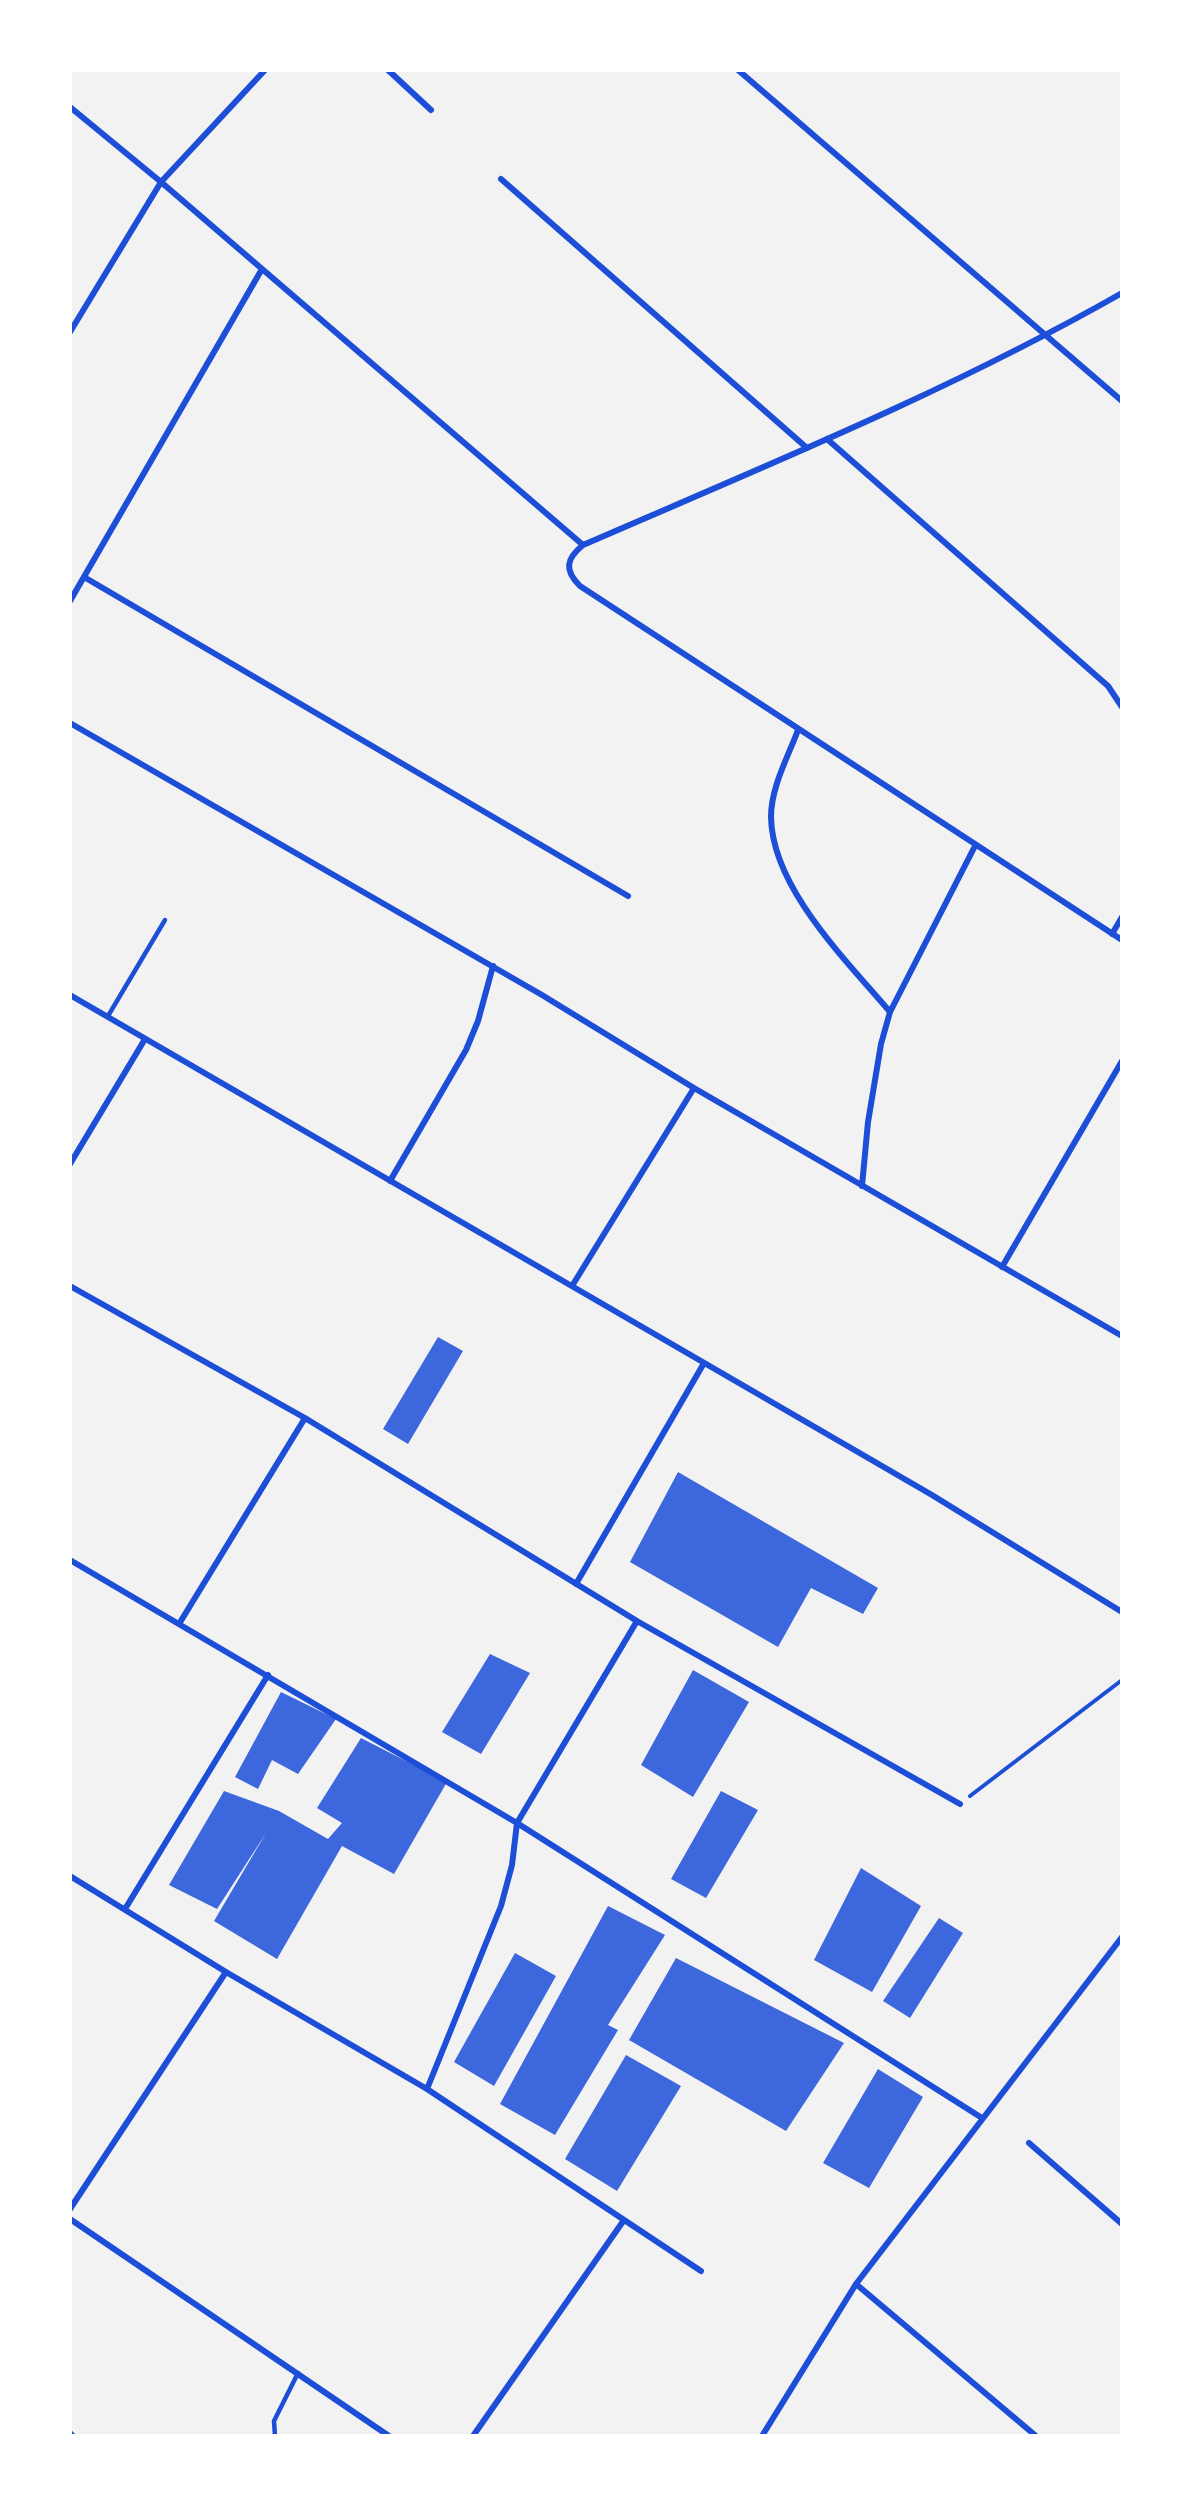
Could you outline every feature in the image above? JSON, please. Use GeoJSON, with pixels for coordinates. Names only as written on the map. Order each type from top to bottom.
{"type":"FeatureCollection","features":[{"type":"Feature","properties":{"kind":"street"},"geometry":{"type":"LineString","coordinates":[[70,332],[161,182],[265,70]]}},
{"type":"Feature","properties":{"kind":"street"},"geometry":{"type":"LineString","coordinates":[[388,70],[431,110]]}},
{"type":"Feature","properties":{"kind":"street"},"geometry":{"type":"LineString","coordinates":[[738,70],[1122,400]]}},
{"type":"Feature","properties":{"kind":"street"},"geometry":{"type":"LineString","coordinates":[[70,107],[161,182],[583,545]]}},
{"type":"Feature","properties":{"kind":"street"},"geometry":{"type":"LineString","coordinates":[[501,179],[807,448]]}},
{"type":"Feature","properties":{"kind":"street"},"geometry":{"type":"LineString","coordinates":[[70,601],[262,269]]}},
{"type":"Feature","properties":{"kind":"street"},"geometry":{"type":"LineString","coordinates":[[1122,293],[1047,335],[827,439],[583,545],[574,553],[569,563],[570,576],[580,586],[1122,940]]}},
{"type":"Feature","properties":{"kind":"street"},"geometry":{"type":"LineString","coordinates":[[827,439],[1108,686],[1122,707]]}},
{"type":"Feature","properties":{"kind":"street"},"geometry":{"type":"LineString","coordinates":[[84,577],[628,896]]}},
{"type":"Feature","properties":{"kind":"street"},"geometry":{"type":"LineString","coordinates":[[70,723],[493,966],[694,1088],[1122,1336]]}},
{"type":"Feature","properties":{"kind":"street"},"geometry":{"type":"LineString","coordinates":[[798,730],[777,782],[771,815],[775,846],[791,882],[818,926],[890,1012]]}},
{"type":"Feature","properties":{"kind":"street"},"geometry":{"type":"LineString","coordinates":[[862,1186],[868,1122],[881,1044],[890,1012],[975,846]]}},
{"type":"Feature","properties":{"kind":"street"},"geometry":{"type":"LineString","coordinates":[[1112,934],[1122,917]]}},
{"type":"Feature","properties":{"kind":"street"},"geometry":{"type":"LineString","coordinates":[[390,1181],[466,1050],[478,1021],[493,966]]}},
{"type":"Feature","properties":{"kind":"street"},"geometry":{"type":"LineString","coordinates":[[70,995],[932,1495],[1122,1612]]}},
{"type":"Feature","properties":{"kind":"street"},"geometry":{"type":"LineString","coordinates":[[70,1164],[145,1039]]}},
{"type":"Feature","properties":{"kind":"street"},"geometry":{"type":"LineString","coordinates":[[1002,1267],[1122,1061]]}},
{"type":"Feature","properties":{"kind":"street"},"geometry":{"type":"LineString","coordinates":[[572,1286],[694,1088]]}},
{"type":"Feature","properties":{"kind":"street"},"geometry":{"type":"LineString","coordinates":[[70,1286],[305,1418],[637,1621],[960,1804]]}},
{"type":"Feature","properties":{"kind":"street"},"geometry":{"type":"LineString","coordinates":[[576,1584],[704,1363]]}},
{"type":"Feature","properties":{"kind":"street"},"geometry":{"type":"LineString","coordinates":[[179,1624],[305,1418]]}},
{"type":"Feature","properties":{"kind":"street"},"geometry":{"type":"LineString","coordinates":[[70,1560],[517,1823],[982,2118]]}},
{"type":"Feature","properties":{"kind":"street"},"geometry":{"type":"LineString","coordinates":[[427,2089],[501,1906],[512,1865],[517,1823],[637,1621]]}},
{"type":"Feature","properties":{"kind":"street"},"geometry":{"type":"LineString","coordinates":[[125,1909],[268,1675]]}},
{"type":"Feature","properties":{"kind":"street"},"geometry":{"type":"LineString","coordinates":[[70,1876],[226,1972],[427,2089],[701,2271]]}},
{"type":"Feature","properties":{"kind":"street"},"geometry":{"type":"LineString","coordinates":[[762,2436],[856,2284],[1121,1940]]}},
{"type":"Feature","properties":{"kind":"street"},"geometry":{"type":"LineString","coordinates":[[70,2209],[226,1972]]}},
{"type":"Feature","properties":{"kind":"street"},"geometry":{"type":"LineString","coordinates":[[1029,2144],[1122,2224]]}},
{"type":"Feature","properties":{"kind":"street"},"geometry":{"type":"LineString","coordinates":[[70,2219],[389,2436]]}},
{"type":"Feature","properties":{"kind":"street"},"geometry":{"type":"LineString","coordinates":[[473,2436],[624,2220]]}},
{"type":"Feature","properties":{"kind":"street"},"geometry":{"type":"LineString","coordinates":[[856,2284],[1036,2436]]}},
{"type":"Feature","properties":{"kind":"lane"},"geometry":{"type":"LineString","coordinates":[[108,1016],[165,920]]}},
{"type":"Feature","properties":{"kind":"lane"},"geometry":{"type":"LineString","coordinates":[[275,2436],[274,2421],[298,2373]]}},
{"type":"Feature","properties":{"kind":"path"},"geometry":{"type":"LineString","coordinates":[[960,1804],[1122,1680]]}},
{"type":"Feature","properties":{"kind":"building"},"geometry":{"type":"Polygon","coordinates":[[[438,1337],[463,1351],[408,1444],[383,1429],[438,1337]]]}},
{"type":"Feature","properties":{"kind":"building"},"geometry":{"type":"Polygon","coordinates":[[[678,1472],[878,1588],[863,1614],[811,1588],[778,1647],[630,1562],[678,1472]]]}},
{"type":"Feature","properties":{"kind":"building"},"geometry":{"type":"Polygon","coordinates":[[[490,1654],[530,1673],[481,1754],[442,1732],[490,1654]]]}},
{"type":"Feature","properties":{"kind":"building"},"geometry":{"type":"Polygon","coordinates":[[[693,1670],[749,1702],[693,1797],[641,1765],[693,1670]]]}},
{"type":"Feature","properties":{"kind":"building"},"geometry":{"type":"Polygon","coordinates":[[[281,1692],[336,1719],[298,1774],[272,1760],[258,1789],[235,1777],[281,1692]]]}},
{"type":"Feature","properties":{"kind":"building"},"geometry":{"type":"Polygon","coordinates":[[[361,1738],[447,1782],[394,1874],[342,1846],[277,1959],[214,1921],[266,1833],[217,1909],[169,1885],[224,1791],[279,1811],[328,1839],[342,1823],[317,1808],[361,1738]]]}},
{"type":"Feature","properties":{"kind":"building"},"geometry":{"type":"Polygon","coordinates":[[[721,1791],[758,1810],[706,1898],[671,1879],[721,1791]]]}},
{"type":"Feature","properties":{"kind":"building"},"geometry":{"type":"Polygon","coordinates":[[[861,1868],[921,1906],[872,1992],[814,1960],[861,1868]]]}},
{"type":"Feature","properties":{"kind":"building"},"geometry":{"type":"Polygon","coordinates":[[[608,1906],[665,1935],[608,2025],[618,2030],[555,2135],[500,2104],[608,1906]]]}},
{"type":"Feature","properties":{"kind":"building"},"geometry":{"type":"Polygon","coordinates":[[[939,1918],[963,1933],[910,2018],[883,2001],[939,1918]]]}},
{"type":"Feature","properties":{"kind":"building"},"geometry":{"type":"Polygon","coordinates":[[[515,1953],[556,1976],[494,2086],[454,2062],[515,1953]]]}},
{"type":"Feature","properties":{"kind":"building"},"geometry":{"type":"Polygon","coordinates":[[[676,1958],[844,2043],[786,2131],[629,2040],[676,1958]]]}},
{"type":"Feature","properties":{"kind":"building"},"geometry":{"type":"Polygon","coordinates":[[[626,2055],[681,2086],[617,2191],[565,2159],[626,2055]]]}},
{"type":"Feature","properties":{"kind":"building"},"geometry":{"type":"Polygon","coordinates":[[[878,2069],[923,2097],[869,2188],[823,2163],[878,2069]]]}}]}
